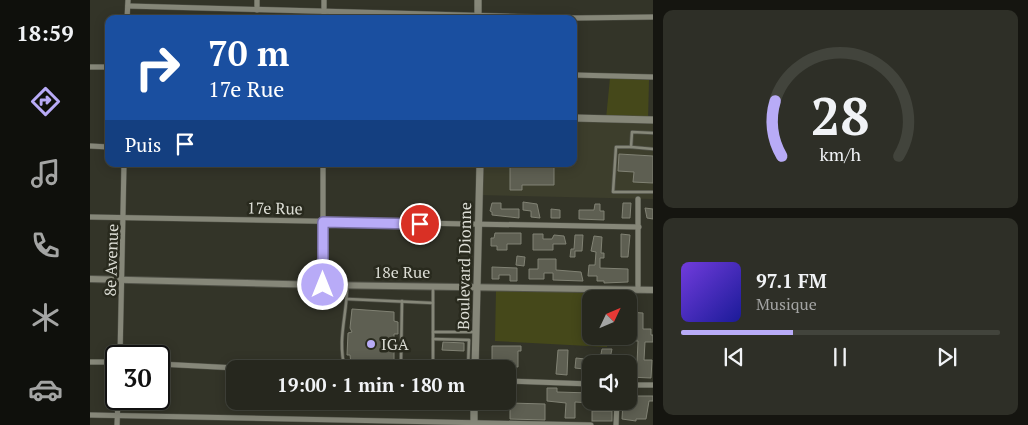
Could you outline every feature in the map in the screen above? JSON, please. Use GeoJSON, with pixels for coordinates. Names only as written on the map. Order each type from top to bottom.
{"type":"FeatureCollection","features":[{"type":"Feature","properties":{"kind":"main road"},"geometry":{"type":"LineString","coordinates":[[478,0],[478,15]]}},
{"type":"Feature","properties":{"kind":"main road"},"geometry":{"type":"LineString","coordinates":[[577,118],[653,120]]}},
{"type":"Feature","properties":{"kind":"main road","name":"Boulevard Dionne"},"geometry":{"type":"LineString","coordinates":[[475,360],[480,167]]}},
{"type":"Feature","properties":{"kind":"main road"},"geometry":{"type":"LineString","coordinates":[[474,410],[474,424]]}},
{"type":"Feature","properties":{"kind":"street"},"geometry":{"type":"LineString","coordinates":[[191,0],[191,7]]}},
{"type":"Feature","properties":{"kind":"street"},"geometry":{"type":"LineString","coordinates":[[257,0],[257,10]]}},
{"type":"Feature","properties":{"kind":"street"},"geometry":{"type":"LineString","coordinates":[[324,0],[324,12]]}},
{"type":"Feature","properties":{"kind":"street"},"geometry":{"type":"LineString","coordinates":[[128,3],[257,10],[416,15]]}},
{"type":"Feature","properties":{"kind":"street"},"geometry":{"type":"LineString","coordinates":[[577,18],[653,17]]}},
{"type":"Feature","properties":{"kind":"street"},"geometry":{"type":"LineString","coordinates":[[90,66],[105,67]]}},
{"type":"Feature","properties":{"kind":"street"},"geometry":{"type":"LineString","coordinates":[[577,75],[653,77]]}},
{"type":"Feature","properties":{"kind":"street"},"geometry":{"type":"LineString","coordinates":[[90,146],[105,147]]}},
{"type":"Feature","properties":{"kind":"street","name":"8e Avenue"},"geometry":{"type":"LineString","coordinates":[[120,345],[125,218],[124,167]]}},
{"type":"Feature","properties":{"kind":"street"},"geometry":{"type":"LineString","coordinates":[[323,167],[323,285]]}},
{"type":"Feature","properties":{"kind":"street"},"geometry":{"type":"LineString","coordinates":[[638,199],[638,290]]}},
{"type":"Feature","properties":{"kind":"street","name":"17e Rue"},"geometry":{"type":"LineString","coordinates":[[90,217],[639,227]]}},
{"type":"Feature","properties":{"kind":"street","name":"18e Rue"},"geometry":{"type":"LineString","coordinates":[[90,279],[347,286],[653,290]]}},
{"type":"Feature","properties":{"kind":"street"},"geometry":{"type":"LineString","coordinates":[[90,362],[105,362]]}},
{"type":"Feature","properties":{"kind":"street"},"geometry":{"type":"LineString","coordinates":[[170,365],[226,367]]}},
{"type":"Feature","properties":{"kind":"street"},"geometry":{"type":"LineString","coordinates":[[516,381],[582,384]]}},
{"type":"Feature","properties":{"kind":"street"},"geometry":{"type":"LineString","coordinates":[[637,385],[653,385]]}},
{"type":"Feature","properties":{"kind":"street"},"geometry":{"type":"LineString","coordinates":[[117,425],[118,410]]}},
{"type":"Feature","properties":{"kind":"street"},"geometry":{"type":"LineString","coordinates":[[616,425],[617,410]]}},
{"type":"Feature","properties":{"kind":"street"},"geometry":{"type":"LineString","coordinates":[[90,415],[590,425]]}},
{"type":"Feature","properties":{"kind":"lane"},"geometry":{"type":"LineString","coordinates":[[631,147],[632,132],[653,133]]}},
{"type":"Feature","properties":{"kind":"lane"},"geometry":{"type":"LineString","coordinates":[[653,148],[616,147],[613,192],[653,192]]}},
{"type":"Feature","properties":{"kind":"lane"},"geometry":{"type":"LineString","coordinates":[[344,360],[341,335],[347,299],[347,286]]}},
{"type":"Feature","properties":{"kind":"lane"},"geometry":{"type":"LineString","coordinates":[[433,360],[434,286]]}},
{"type":"Feature","properties":{"kind":"lane"},"geometry":{"type":"LineString","coordinates":[[347,299],[433,303]]}},
{"type":"Feature","properties":{"kind":"lane"},"geometry":{"type":"LineString","coordinates":[[401,360],[402,301]]}},
{"type":"Feature","properties":{"kind":"lane"},"geometry":{"type":"LineString","coordinates":[[433,332],[476,332]]}},
{"type":"Feature","properties":{"kind":"lane"},"geometry":{"type":"LineString","coordinates":[[433,339],[469,340],[468,360]]}},
{"type":"Feature","properties":{"kind":"shaded area"},"geometry":{"type":"Polygon","coordinates":[[[577,117],[653,119],[653,199],[479,195],[479,167],[577,167],[577,117]]]}},
{"type":"Feature","properties":{"kind":"green space"},"geometry":{"type":"Polygon","coordinates":[[[610,78],[649,80],[648,120],[606,119],[610,78]]]}},
{"type":"Feature","properties":{"kind":"green space"},"geometry":{"type":"Polygon","coordinates":[[[496,290],[582,292],[582,345],[607,345],[607,347],[495,341],[496,290]]]}},
{"type":"Feature","properties":{"kind":"building"},"geometry":{"type":"Polygon","coordinates":[[[619,154],[653,156],[653,183],[633,182],[634,172],[618,171],[619,154]]]}},
{"type":"Feature","properties":{"kind":"building"},"geometry":{"type":"Polygon","coordinates":[[[510,167],[554,167],[554,185],[522,185],[522,190],[510,190],[510,167]]]}},
{"type":"Feature","properties":{"kind":"building"},"geometry":{"type":"Polygon","coordinates":[[[523,202],[537,204],[540,218],[531,217],[531,211],[523,210],[523,202]]]}},
{"type":"Feature","properties":{"kind":"building"},"geometry":{"type":"Polygon","coordinates":[[[492,203],[501,203],[501,209],[519,209],[519,218],[492,215],[490,211],[492,203]]]}},
{"type":"Feature","properties":{"kind":"building"},"geometry":{"type":"Polygon","coordinates":[[[623,203],[631,203],[630,218],[622,218],[623,203]]]}},
{"type":"Feature","properties":{"kind":"building"},"geometry":{"type":"Polygon","coordinates":[[[595,204],[600,204],[600,211],[604,211],[604,220],[579,219],[579,210],[594,210],[595,204]]]}},
{"type":"Feature","properties":{"kind":"building"},"geometry":{"type":"Polygon","coordinates":[[[645,208],[653,209],[653,219],[647,218],[645,208]]]}},
{"type":"Feature","properties":{"kind":"building"},"geometry":{"type":"Polygon","coordinates":[[[551,209],[560,210],[560,218],[551,218],[551,209]]]}},
{"type":"Feature","properties":{"kind":"building"},"geometry":{"type":"Polygon","coordinates":[[[495,233],[521,233],[521,244],[507,244],[507,250],[497,250],[497,246],[491,246],[491,238],[494,238],[495,233]]]}},
{"type":"Feature","properties":{"kind":"building"},"geometry":{"type":"Polygon","coordinates":[[[533,234],[543,234],[543,239],[552,239],[554,235],[564,236],[566,244],[553,244],[553,250],[533,250],[533,234]]]}},
{"type":"Feature","properties":{"kind":"building"},"geometry":{"type":"Polygon","coordinates":[[[621,234],[630,235],[628,257],[621,257],[621,234]]]}},
{"type":"Feature","properties":{"kind":"building"},"geometry":{"type":"Polygon","coordinates":[[[575,235],[583,235],[582,251],[575,251],[575,257],[570,257],[571,249],[574,249],[575,235]]]}},
{"type":"Feature","properties":{"kind":"building"},"geometry":{"type":"Polygon","coordinates":[[[594,236],[602,237],[601,253],[604,253],[604,258],[600,258],[600,268],[628,269],[628,282],[604,283],[604,281],[597,281],[597,276],[588,276],[589,265],[595,265],[596,252],[591,251],[594,236]]]}},
{"type":"Feature","properties":{"kind":"building"},"geometry":{"type":"Polygon","coordinates":[[[517,256],[525,257],[524,266],[516,265],[517,256]]]}},
{"type":"Feature","properties":{"kind":"building"},"geometry":{"type":"Polygon","coordinates":[[[538,259],[556,259],[556,270],[581,272],[583,281],[553,280],[553,273],[544,273],[544,279],[529,279],[529,269],[538,269],[538,259]]]}},
{"type":"Feature","properties":{"kind":"building"},"geometry":{"type":"Polygon","coordinates":[[[492,267],[517,268],[517,281],[510,281],[510,275],[499,275],[499,279],[492,279],[492,267]]]}},
{"type":"Feature","properties":{"kind":"building","name":"IGA"},"geometry":{"type":"Polygon","coordinates":[[[352,309],[394,312],[394,321],[398,322],[398,334],[394,334],[394,360],[351,360],[350,355],[347,355],[348,333],[352,332],[350,328],[352,309]]]}},
{"type":"Feature","properties":{"kind":"building"},"geometry":{"type":"Polygon","coordinates":[[[638,313],[643,313],[643,329],[651,329],[651,335],[653,335],[653,342],[645,342],[644,360],[652,360],[651,378],[637,377],[638,313]]]}},
{"type":"Feature","properties":{"kind":"building"},"geometry":{"type":"Polygon","coordinates":[[[443,342],[464,343],[464,351],[442,350],[443,342]]]}},
{"type":"Feature","properties":{"kind":"building"},"geometry":{"type":"Polygon","coordinates":[[[492,346],[521,346],[521,351],[518,351],[518,367],[516,367],[516,360],[492,360],[492,346]]]}},
{"type":"Feature","properties":{"kind":"building"},"geometry":{"type":"Polygon","coordinates":[[[602,349],[612,349],[611,355],[601,355],[602,349]]]}},
{"type":"Feature","properties":{"kind":"building"},"geometry":{"type":"Polygon","coordinates":[[[558,350],[568,350],[567,375],[556,374],[558,350]]]}},
{"type":"Feature","properties":{"kind":"building"},"geometry":{"type":"Polygon","coordinates":[[[576,358],[582,359],[582,369],[575,368],[576,358]]]}},
{"type":"Feature","properties":{"kind":"building"},"geometry":{"type":"Polygon","coordinates":[[[547,388],[557,388],[557,392],[582,393],[582,402],[575,402],[575,418],[565,418],[566,403],[547,401],[547,388]]]}},
{"type":"Feature","properties":{"kind":"building"},"geometry":{"type":"Polygon","coordinates":[[[637,396],[653,396],[653,401],[649,401],[646,419],[636,419],[636,421],[622,419],[622,410],[637,410],[637,396]]]}},
{"type":"Feature","properties":{"kind":"building"},"geometry":{"type":"Polygon","coordinates":[[[516,403],[545,404],[545,420],[510,419],[510,410],[516,410],[516,403]]]}},
{"type":"Feature","properties":{"kind":"building"},"geometry":{"type":"Polygon","coordinates":[[[592,411],[612,411],[612,421],[592,421],[592,411]]]}},
{"type":"Feature","properties":{"kind":"place","name":"IGA"},"geometry":{"type":"Point","coordinates":[371,344]}},
{"type":"Feature","properties":{"kind":"route"},"geometry":{"type":"LineString","coordinates":[[323,285],[323,222],[420,224]]}}]}
